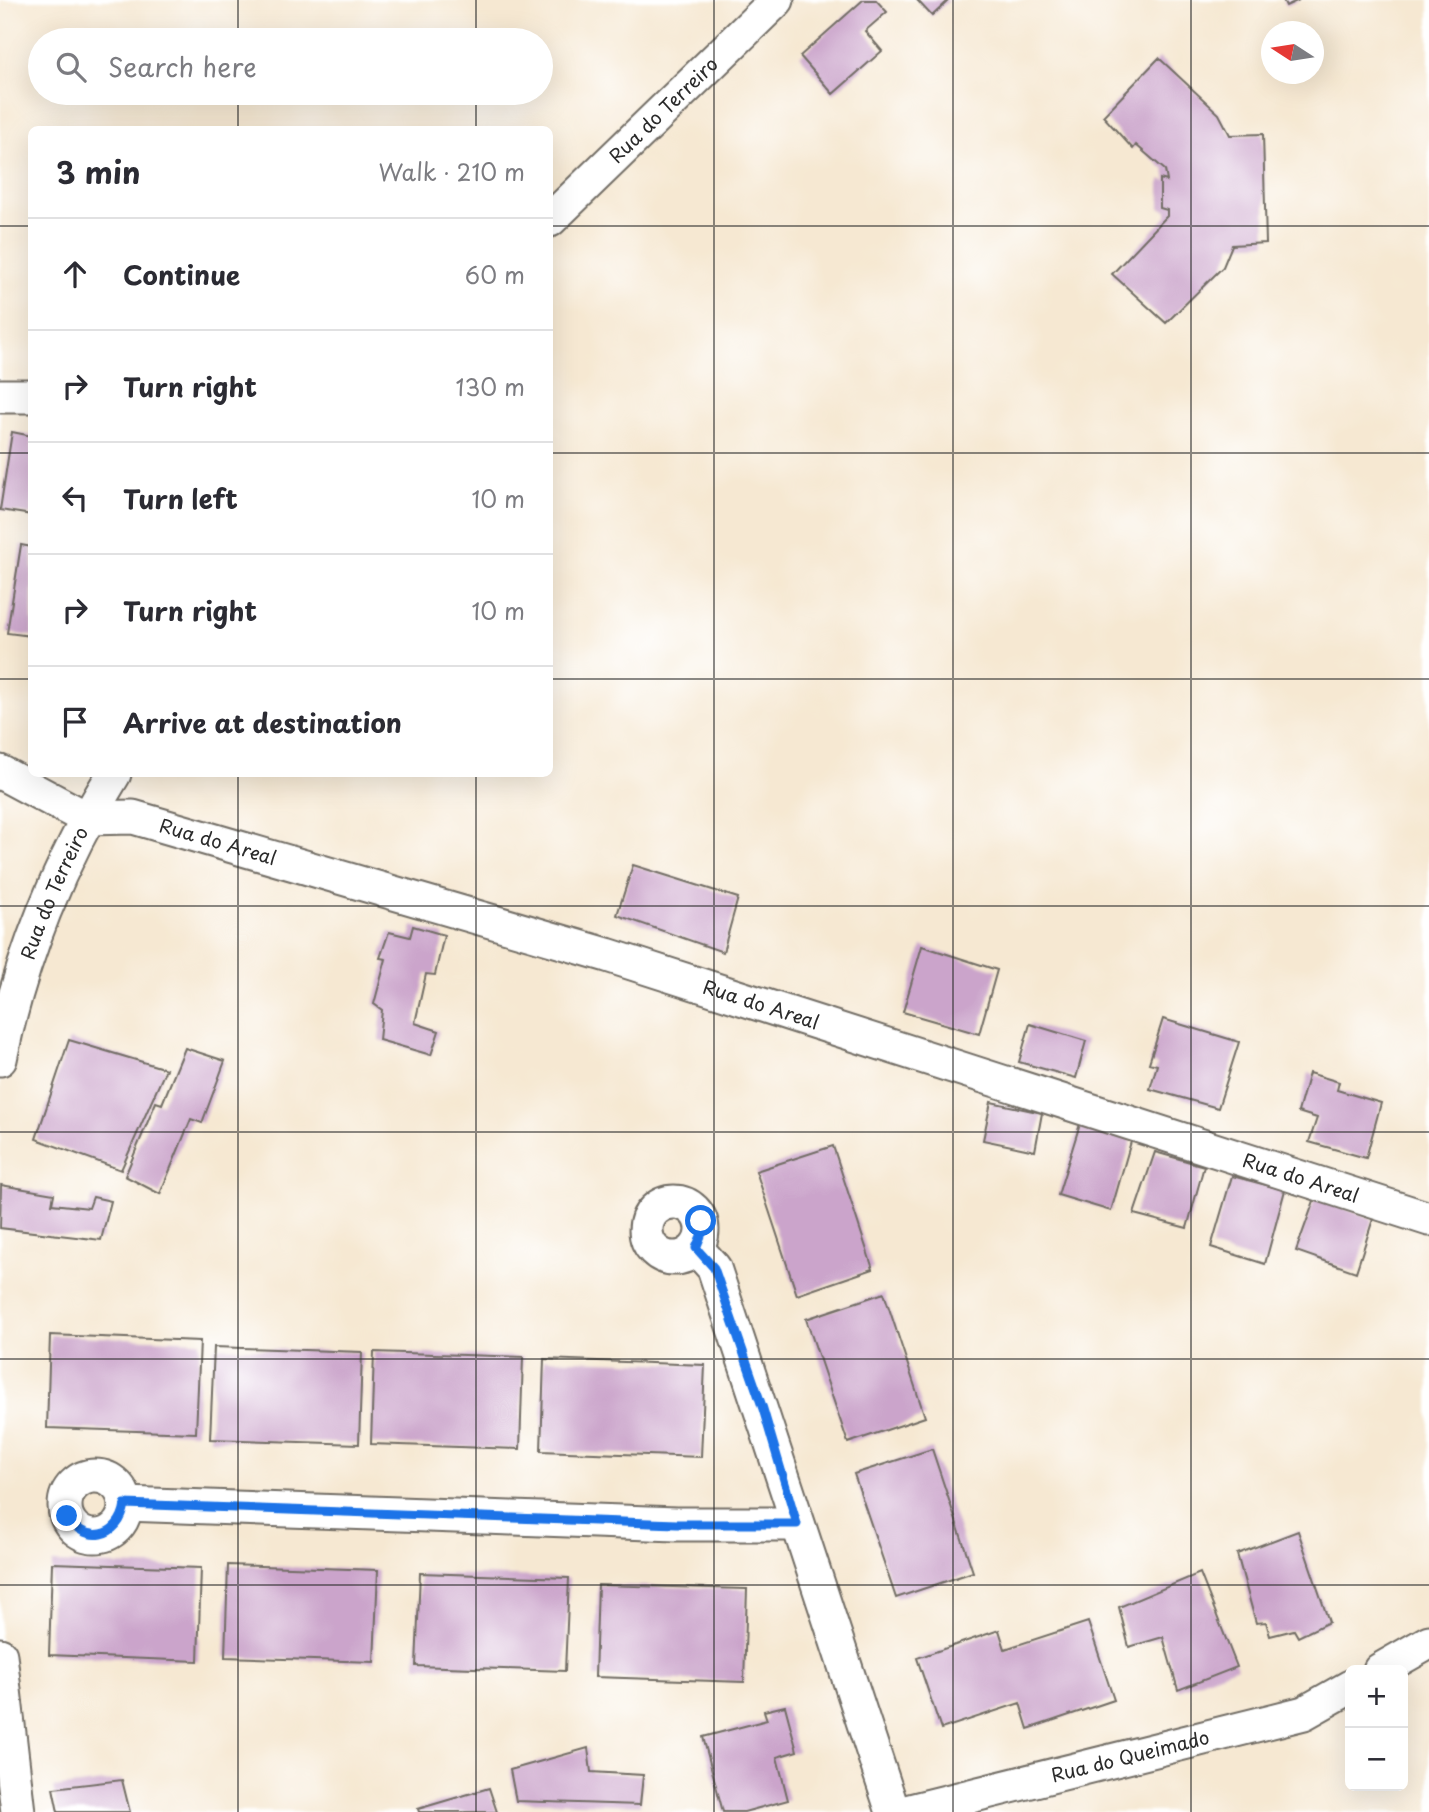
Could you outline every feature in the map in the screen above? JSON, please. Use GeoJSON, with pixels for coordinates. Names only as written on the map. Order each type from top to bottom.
{"type":"FeatureCollection","features":[{"type":"Feature","properties":{"kind":"street","name":"Rua do Terreiro"},"geometry":{"type":"LineString","coordinates":[[553,217],[777,0]]}},
{"type":"Feature","properties":{"kind":"street"},"geometry":{"type":"LineString","coordinates":[[0,396],[28,396]]}},
{"type":"Feature","properties":{"kind":"street"},"geometry":{"type":"LineString","coordinates":[[0,772],[86,818]]}},
{"type":"Feature","properties":{"kind":"street","name":"Rua do Terreiro"},"geometry":{"type":"LineString","coordinates":[[0,1059],[7,1024],[41,920],[86,818],[112,777]]}},
{"type":"Feature","properties":{"kind":"street","name":"Rua do Areal"},"geometry":{"type":"LineString","coordinates":[[86,818],[133,817],[450,907],[1100,1111],[1429,1219]]}},
{"type":"Feature","properties":{"kind":"street"},"geometry":{"type":"LineString","coordinates":[[696,1248],[714,1268],[763,1409],[797,1524],[893,1812]]}},
{"type":"Feature","properties":{"kind":"street"},"geometry":{"type":"LineString","coordinates":[[125,1504],[677,1524],[797,1524]]}},
{"type":"Feature","properties":{"kind":"street"},"geometry":{"type":"LineString","coordinates":[[1389,1665],[1429,1642]]}},
{"type":"Feature","properties":{"kind":"street"},"geometry":{"type":"LineString","coordinates":[[0,1655],[18,1812]]}},
{"type":"Feature","properties":{"kind":"street","name":"Rua do Queimado"},"geometry":{"type":"LineString","coordinates":[[906,1812],[1304,1713],[1345,1690]]}},
{"type":"Feature","properties":{"kind":"building"},"geometry":{"type":"Polygon","coordinates":[[[863,0],[876,0],[887,12],[865,31],[882,51],[833,94],[800,56],[863,0]]]}},
{"type":"Feature","properties":{"kind":"building"},"geometry":{"type":"Polygon","coordinates":[[[917,0],[949,0],[932,16],[917,0]]]}},
{"type":"Feature","properties":{"kind":"building"},"geometry":{"type":"Polygon","coordinates":[[[1283,0],[1299,0],[1286,6],[1283,0]]]}},
{"type":"Feature","properties":{"kind":"building"},"geometry":{"type":"Polygon","coordinates":[[[1159,58],[1219,114],[1230,135],[1263,134],[1266,243],[1232,245],[1223,267],[1166,323],[1112,274],[1167,216],[1167,210],[1160,208],[1160,179],[1167,181],[1165,170],[1136,145],[1133,149],[1103,116],[1159,58]]]}},
{"type":"Feature","properties":{"kind":"building"},"geometry":{"type":"Polygon","coordinates":[[[12,432],[28,435],[28,514],[0,510],[12,432]]]}},
{"type":"Feature","properties":{"kind":"building"},"geometry":{"type":"Polygon","coordinates":[[[21,545],[28,546],[28,636],[7,633],[21,545]]]}},
{"type":"Feature","properties":{"kind":"building"},"geometry":{"type":"Polygon","coordinates":[[[633,865],[738,898],[723,952],[617,915],[633,865]]]}},
{"type":"Feature","properties":{"kind":"building"},"geometry":{"type":"Polygon","coordinates":[[[413,926],[444,935],[435,975],[426,974],[415,1023],[439,1031],[431,1055],[379,1040],[382,1010],[374,1004],[386,959],[380,958],[389,932],[410,937],[413,926]]]}},
{"type":"Feature","properties":{"kind":"building"},"geometry":{"type":"Polygon","coordinates":[[[922,946],[997,970],[979,1034],[903,1012],[922,946]]]}},
{"type":"Feature","properties":{"kind":"building"},"geometry":{"type":"Polygon","coordinates":[[[1163,1019],[1239,1042],[1218,1108],[1150,1089],[1157,1065],[1149,1063],[1163,1019]]]}},
{"type":"Feature","properties":{"kind":"building"},"geometry":{"type":"Polygon","coordinates":[[[1030,1024],[1086,1041],[1076,1078],[1019,1062],[1030,1024]]]}},
{"type":"Feature","properties":{"kind":"building"},"geometry":{"type":"Polygon","coordinates":[[[69,1040],[166,1069],[121,1170],[36,1139],[69,1040]]]}},
{"type":"Feature","properties":{"kind":"building"},"geometry":{"type":"Polygon","coordinates":[[[185,1048],[225,1061],[202,1123],[191,1119],[160,1194],[125,1176],[156,1102],[162,1104],[185,1048]]]}},
{"type":"Feature","properties":{"kind":"building"},"geometry":{"type":"Polygon","coordinates":[[[1309,1073],[1339,1082],[1337,1090],[1381,1103],[1366,1158],[1309,1142],[1317,1118],[1298,1112],[1309,1073]]]}},
{"type":"Feature","properties":{"kind":"building"},"geometry":{"type":"Polygon","coordinates":[[[991,1102],[1042,1113],[1035,1151],[983,1140],[991,1102]]]}},
{"type":"Feature","properties":{"kind":"building"},"geometry":{"type":"Polygon","coordinates":[[[1080,1124],[1132,1138],[1111,1211],[1058,1195],[1080,1124]]]}},
{"type":"Feature","properties":{"kind":"building"},"geometry":{"type":"Polygon","coordinates":[[[833,1146],[873,1269],[797,1295],[756,1171],[833,1146]]]}},
{"type":"Feature","properties":{"kind":"building"},"geometry":{"type":"Polygon","coordinates":[[[1155,1152],[1204,1166],[1187,1228],[1134,1214],[1155,1152]]]}},
{"type":"Feature","properties":{"kind":"building"},"geometry":{"type":"Polygon","coordinates":[[[1232,1176],[1285,1190],[1265,1264],[1211,1247],[1232,1176]]]}},
{"type":"Feature","properties":{"kind":"building"},"geometry":{"type":"Polygon","coordinates":[[[1,1185],[54,1194],[52,1204],[89,1208],[93,1197],[111,1201],[101,1240],[0,1228],[1,1185]]]}},
{"type":"Feature","properties":{"kind":"building"},"geometry":{"type":"Polygon","coordinates":[[[1315,1198],[1373,1219],[1356,1272],[1296,1251],[1315,1198]]]}},
{"type":"Feature","properties":{"kind":"building"},"geometry":{"type":"Polygon","coordinates":[[[884,1293],[925,1417],[848,1443],[806,1319],[884,1293]]]}},
{"type":"Feature","properties":{"kind":"building"},"geometry":{"type":"Polygon","coordinates":[[[50,1335],[200,1341],[196,1433],[47,1428],[50,1335]]]}},
{"type":"Feature","properties":{"kind":"building"},"geometry":{"type":"Polygon","coordinates":[[[214,1347],[362,1352],[359,1444],[210,1439],[214,1347]]]}},
{"type":"Feature","properties":{"kind":"building"},"geometry":{"type":"Polygon","coordinates":[[[374,1352],[523,1357],[520,1449],[371,1444],[374,1352]]]}},
{"type":"Feature","properties":{"kind":"building"},"geometry":{"type":"Polygon","coordinates":[[[544,1359],[705,1365],[701,1457],[541,1451],[544,1359]]]}},
{"type":"Feature","properties":{"kind":"building"},"geometry":{"type":"Polygon","coordinates":[[[932,1449],[973,1572],[896,1598],[854,1474],[932,1449]]]}},
{"type":"Feature","properties":{"kind":"building"},"geometry":{"type":"Polygon","coordinates":[[[1298,1531],[1329,1622],[1298,1637],[1294,1630],[1270,1636],[1266,1622],[1256,1623],[1237,1554],[1298,1531]]]}},
{"type":"Feature","properties":{"kind":"building"},"geometry":{"type":"Polygon","coordinates":[[[52,1563],[201,1568],[198,1661],[49,1655],[52,1563]]]}},
{"type":"Feature","properties":{"kind":"building"},"geometry":{"type":"Polygon","coordinates":[[[228,1565],[378,1570],[374,1662],[225,1657],[228,1565]]]}},
{"type":"Feature","properties":{"kind":"building"},"geometry":{"type":"Polygon","coordinates":[[[420,1573],[569,1578],[565,1671],[416,1666],[420,1573]]]}},
{"type":"Feature","properties":{"kind":"building"},"geometry":{"type":"Polygon","coordinates":[[[1200,1573],[1237,1667],[1178,1690],[1163,1637],[1129,1647],[1119,1607],[1200,1573]]]}},
{"type":"Feature","properties":{"kind":"building"},"geometry":{"type":"Polygon","coordinates":[[[598,1585],[747,1589],[744,1682],[595,1677],[598,1585]]]}},
{"type":"Feature","properties":{"kind":"building"},"geometry":{"type":"Polygon","coordinates":[[[1088,1622],[1114,1700],[1028,1729],[1020,1703],[941,1729],[917,1658],[999,1630],[1005,1649],[1088,1622]]]}},
{"type":"Feature","properties":{"kind":"building"},"geometry":{"type":"Polygon","coordinates":[[[785,1706],[797,1751],[777,1757],[788,1800],[744,1812],[723,1812],[703,1737],[767,1720],[764,1711],[785,1706]]]}},
{"type":"Feature","properties":{"kind":"building"},"geometry":{"type":"Polygon","coordinates":[[[588,1748],[591,1772],[643,1775],[640,1805],[516,1801],[510,1770],[588,1748]]]}},
{"type":"Feature","properties":{"kind":"building"},"geometry":{"type":"Polygon","coordinates":[[[122,1780],[130,1812],[58,1812],[53,1788],[122,1780]]]}},
{"type":"Feature","properties":{"kind":"building"},"geometry":{"type":"Polygon","coordinates":[[[489,1788],[497,1812],[419,1812],[418,1809],[489,1788]]]}},
{"type":"Feature","properties":{"kind":"route"},"geometry":{"type":"LineString","coordinates":[[67,1516],[79,1530],[96,1535],[106,1534],[114,1529],[124,1514],[125,1504],[677,1524],[797,1524],[763,1409],[714,1268],[696,1248],[703,1231],[701,1221]]}}]}
